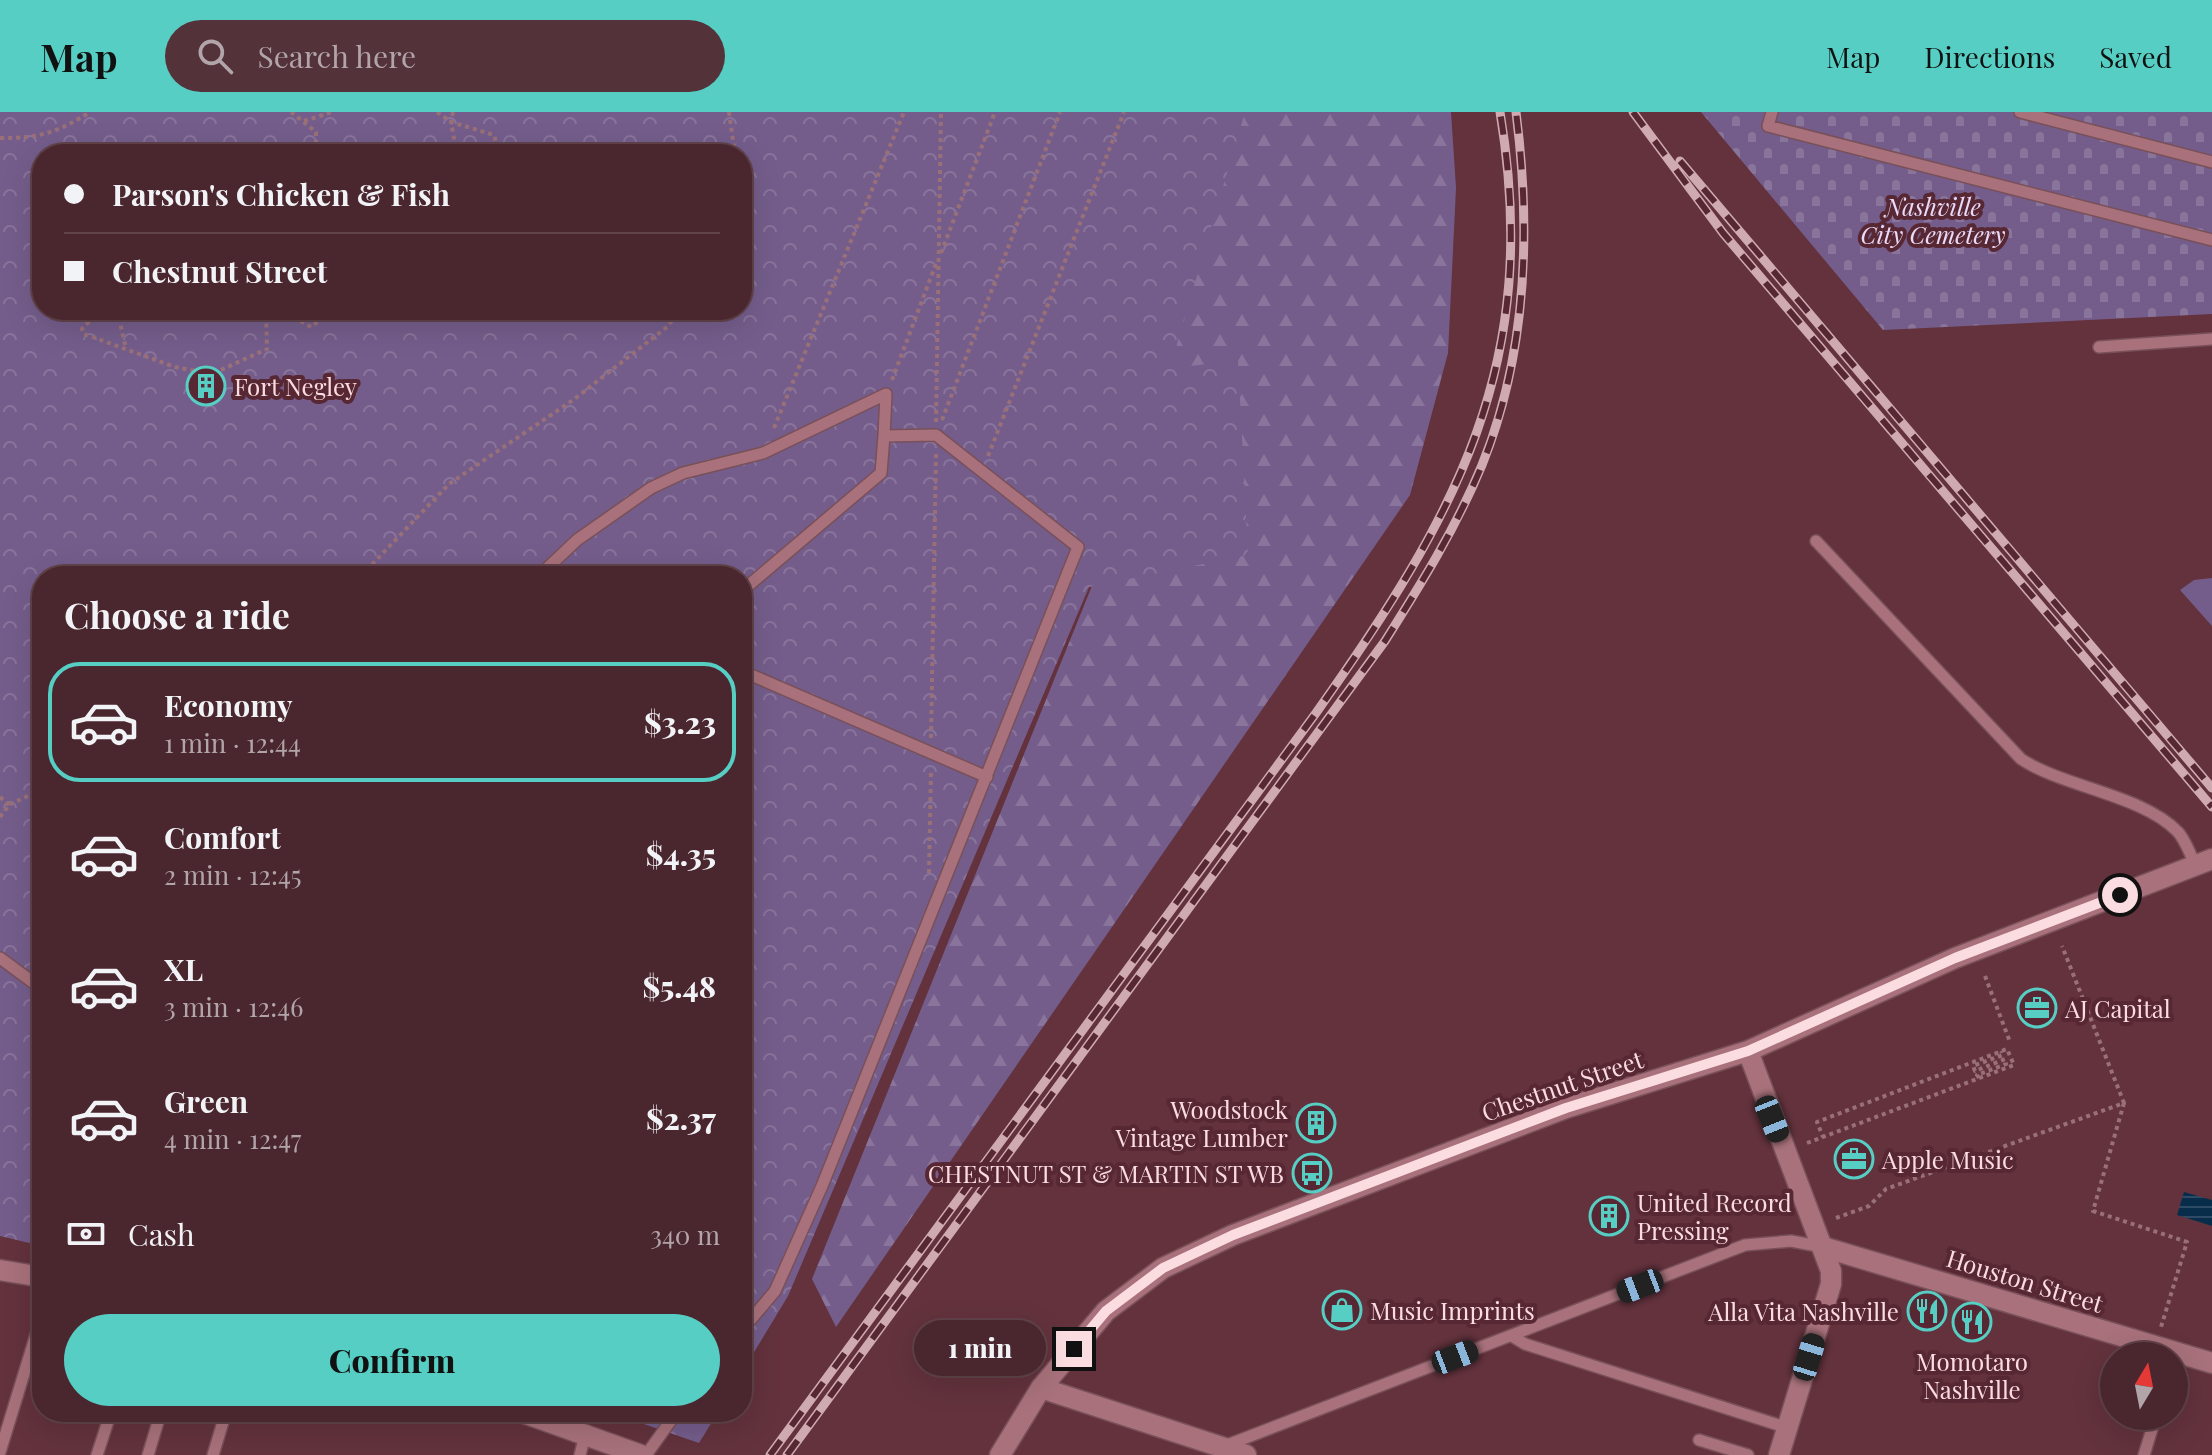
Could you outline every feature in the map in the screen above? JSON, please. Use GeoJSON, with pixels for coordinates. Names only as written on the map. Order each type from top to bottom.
{"type":"FeatureCollection","features":[{"type":"Feature","properties":{"kind":"street","name":"Chestnut Street"},"geometry":{"type":"LineString","coordinates":[[1000,1455],[1041,1388],[1106,1311],[1163,1268],[1233,1235],[1566,1108],[1748,1051],[1955,958],[2204,862]]}},
{"type":"Feature","properties":{"kind":"street"},"geometry":{"type":"LineString","coordinates":[[1748,1051],[1831,1271],[1831,1284],[1779,1455]]}},
{"type":"Feature","properties":{"kind":"street","name":"Houston Street"},"geometry":{"type":"LineString","coordinates":[[1823,1247],[2212,1363]]}},
{"type":"Feature","properties":{"kind":"street"},"geometry":{"type":"LineString","coordinates":[[0,1270],[32,1275]]}},
{"type":"Feature","properties":{"kind":"street"},"geometry":{"type":"LineString","coordinates":[[1041,1388],[1246,1455]]}},
{"type":"Feature","properties":{"kind":"street"},"geometry":{"type":"LineString","coordinates":[[540,1422],[583,1445],[643,1455]]}},
{"type":"Feature","properties":{"kind":"lane"},"geometry":{"type":"LineString","coordinates":[[1772,112],[1768,126],[2212,240]]}},
{"type":"Feature","properties":{"kind":"lane"},"geometry":{"type":"LineString","coordinates":[[2020,112],[2039,114],[2212,162]]}},
{"type":"Feature","properties":{"kind":"lane"},"geometry":{"type":"LineString","coordinates":[[2099,347],[2212,339]]}},
{"type":"Feature","properties":{"kind":"lane"},"geometry":{"type":"LineString","coordinates":[[550,566],[577,540],[651,488],[683,473],[763,453],[886,394],[881,473],[752,583]]}},
{"type":"Feature","properties":{"kind":"lane"},"geometry":{"type":"LineString","coordinates":[[752,1318],[775,1291],[987,777],[1078,547],[936,435],[884,436]]}},
{"type":"Feature","properties":{"kind":"lane"},"geometry":{"type":"LineString","coordinates":[[1816,541],[2021,759],[2040,772],[2070,779],[2161,819],[2179,833],[2204,862]]}},
{"type":"Feature","properties":{"kind":"lane"},"geometry":{"type":"LineString","coordinates":[[752,675],[987,777]]}},
{"type":"Feature","properties":{"kind":"lane"},"geometry":{"type":"LineString","coordinates":[[0,958],[32,982]]}},
{"type":"Feature","properties":{"kind":"lane"},"geometry":{"type":"LineString","coordinates":[[1222,1447],[1745,1245],[1791,1241],[1823,1247]]}},
{"type":"Feature","properties":{"kind":"lane"},"geometry":{"type":"LineString","coordinates":[[1512,1336],[1525,1344],[1788,1428]]}},
{"type":"Feature","properties":{"kind":"lane"},"geometry":{"type":"LineString","coordinates":[[0,1452],[32,1348]]}},
{"type":"Feature","properties":{"kind":"lane"},"geometry":{"type":"LineString","coordinates":[[97,1455],[108,1422]]}},
{"type":"Feature","properties":{"kind":"lane"},"geometry":{"type":"LineString","coordinates":[[148,1455],[158,1422]]}},
{"type":"Feature","properties":{"kind":"lane"},"geometry":{"type":"LineString","coordinates":[[213,1455],[223,1422]]}},
{"type":"Feature","properties":{"kind":"lane"},"geometry":{"type":"LineString","coordinates":[[643,1455],[669,1422]]}},
{"type":"Feature","properties":{"kind":"lane"},"geometry":{"type":"LineString","coordinates":[[2144,1455],[2152,1430]]}},
{"type":"Feature","properties":{"kind":"lane"},"geometry":{"type":"LineString","coordinates":[[1699,1440],[1748,1455]]}},
{"type":"Feature","properties":{"kind":"path"},"geometry":{"type":"LineString","coordinates":[[0,138],[38,138],[90,112]]}},
{"type":"Feature","properties":{"kind":"path"},"geometry":{"type":"LineString","coordinates":[[291,112],[316,132],[316,144]]}},
{"type":"Feature","properties":{"kind":"path"},"geometry":{"type":"LineString","coordinates":[[304,121],[332,112]]}},
{"type":"Feature","properties":{"kind":"path"},"geometry":{"type":"LineString","coordinates":[[437,112],[451,122],[494,135],[494,144]]}},
{"type":"Feature","properties":{"kind":"path"},"geometry":{"type":"LineString","coordinates":[[453,112],[451,122],[455,144]]}},
{"type":"Feature","properties":{"kind":"path"},"geometry":{"type":"LineString","coordinates":[[729,112],[734,144]]}},
{"type":"Feature","properties":{"kind":"path"},"geometry":{"type":"LineString","coordinates":[[763,453],[904,112]]}},
{"type":"Feature","properties":{"kind":"path"},"geometry":{"type":"LineString","coordinates":[[929,877],[941,112]]}},
{"type":"Feature","properties":{"kind":"path"},"geometry":{"type":"LineString","coordinates":[[886,394],[995,112]]}},
{"type":"Feature","properties":{"kind":"path"},"geometry":{"type":"LineString","coordinates":[[936,435],[1060,112]]}},
{"type":"Feature","properties":{"kind":"path"},"geometry":{"type":"LineString","coordinates":[[982,471],[1124,112]]}},
{"type":"Feature","properties":{"kind":"path"},"geometry":{"type":"LineString","coordinates":[[91,320],[82,329],[84,334],[175,367],[212,374],[267,349],[266,320]]}},
{"type":"Feature","properties":{"kind":"path"},"geometry":{"type":"LineString","coordinates":[[119,320],[126,349]]}},
{"type":"Feature","properties":{"kind":"path"},"geometry":{"type":"LineString","coordinates":[[299,320],[311,327],[320,320]]}},
{"type":"Feature","properties":{"kind":"path"},"geometry":{"type":"LineString","coordinates":[[371,566],[449,484],[573,400],[672,320]]}},
{"type":"Feature","properties":{"kind":"path"},"geometry":{"type":"LineString","coordinates":[[0,817],[9,805],[32,794]]}},
{"type":"Feature","properties":{"kind":"path"},"geometry":{"type":"LineString","coordinates":[[0,797],[9,805]]}},
{"type":"Feature","properties":{"kind":"path"},"geometry":{"type":"LineString","coordinates":[[2062,946],[2124,1103],[2093,1211],[2187,1242],[2161,1327]]}},
{"type":"Feature","properties":{"kind":"path"},"geometry":{"type":"LineString","coordinates":[[1985,976],[2010,1042]]}},
{"type":"Feature","properties":{"kind":"path"},"geometry":{"type":"LineString","coordinates":[[1807,1143],[1823,1137],[1979,1078],[2014,1065],[2007,1049],[2001,1051],[1817,1122],[1823,1137]]}},
{"type":"Feature","properties":{"kind":"path"},"geometry":{"type":"LineString","coordinates":[[1979,1078],[1977,1075],[2006,1064],[2005,1059],[1975,1071],[1973,1066],[2003,1055],[2001,1051]]}},
{"type":"Feature","properties":{"kind":"path"},"geometry":{"type":"LineString","coordinates":[[1836,1218],[1869,1206],[1886,1189],[2124,1103]]}},
{"type":"Feature","properties":{"kind":"green space","name":"Fort Negley"},"geometry":{"type":"Polygon","coordinates":[[[0,112],[1245,112],[1170,368],[1238,361],[1248,555],[1089,587],[788,1296],[752,1355],[752,566],[32,566],[32,1244],[0,1236],[0,112]]]}},
{"type":"Feature","properties":{"kind":"green space"},"geometry":{"type":"Polygon","coordinates":[[[1214,112],[1451,112],[1456,188],[1448,353],[1410,495],[836,1327],[812,1279],[1100,566],[1214,112]]]}},
{"type":"Feature","properties":{"kind":"green space","name":"Nashville City Cemetery"},"geometry":{"type":"Polygon","coordinates":[[[1701,112],[2212,112],[2212,314],[1883,330],[1701,112]]]}},
{"type":"Feature","properties":{"kind":"green space"},"geometry":{"type":"Polygon","coordinates":[[[2212,578],[2212,626],[2180,590],[2194,580],[2212,578]]]}},
{"type":"Feature","properties":{"kind":"green space"},"geometry":{"type":"Polygon","coordinates":[[[638,1422],[712,1422],[699,1443],[638,1422]]]}},
{"type":"Feature","properties":{"kind":"water"},"geometry":{"type":"Polygon","coordinates":[[[2184,1192],[2212,1200],[2212,1226],[2177,1215],[2184,1192]]]}},
{"type":"Feature","properties":{"kind":"railway"},"geometry":{"type":"LineString","coordinates":[[770,1455],[1316,713],[1410,571],[1447,502],[1477,432],[1497,360],[1509,284],[1510,202],[1500,112]]}},
{"type":"Feature","properties":{"kind":"railway"},"geometry":{"type":"LineString","coordinates":[[787,1455],[1385,641],[1449,533],[1472,488],[1497,423],[1516,336],[1524,246],[1516,112]]}},
{"type":"Feature","properties":{"kind":"railway"},"geometry":{"type":"LineString","coordinates":[[1633,112],[1723,233],[2212,807]]}},
{"type":"Feature","properties":{"kind":"railway"},"geometry":{"type":"LineString","coordinates":[[1680,161],[2212,788]]}},
{"type":"Feature","properties":{"kind":"place","name":"Fort Negley"},"geometry":{"type":"Point","coordinates":[206,386]}},
{"type":"Feature","properties":{"kind":"place","name":"AJ Capital"},"geometry":{"type":"Point","coordinates":[2037,1008]}},
{"type":"Feature","properties":{"kind":"place","name":"Woodstock Vintage Lumber"},"geometry":{"type":"Point","coordinates":[1316,1123]}},
{"type":"Feature","properties":{"kind":"place","name":"Apple Music"},"geometry":{"type":"Point","coordinates":[1854,1159]}},
{"type":"Feature","properties":{"kind":"place","name":"CHESTNUT ST & MARTIN ST WB"},"geometry":{"type":"Point","coordinates":[1312,1173]}},
{"type":"Feature","properties":{"kind":"place","name":"United Record Pressing"},"geometry":{"type":"Point","coordinates":[1609,1216]}},
{"type":"Feature","properties":{"kind":"place","name":"Music Imprints"},"geometry":{"type":"Point","coordinates":[1342,1310]}},
{"type":"Feature","properties":{"kind":"place","name":"Alla Vita Nashville"},"geometry":{"type":"Point","coordinates":[1927,1311]}},
{"type":"Feature","properties":{"kind":"place","name":"Momotaro Nashville"},"geometry":{"type":"Point","coordinates":[1972,1322]}},
{"type":"Feature","properties":{"kind":"route"},"geometry":{"type":"LineString","coordinates":[[1074,1349],[1106,1311],[1163,1268],[1233,1235],[1566,1108],[1748,1051],[1955,958],[2120,895]]}}]}
